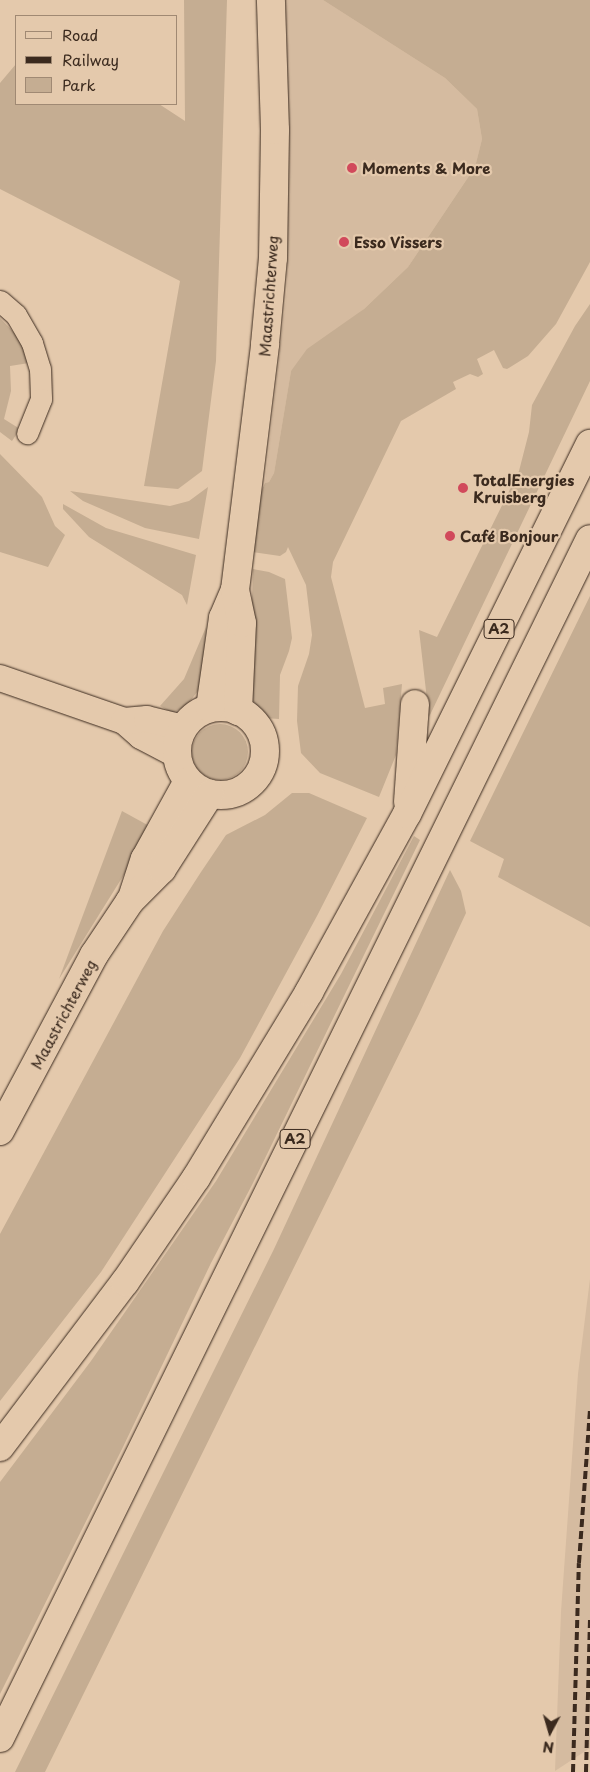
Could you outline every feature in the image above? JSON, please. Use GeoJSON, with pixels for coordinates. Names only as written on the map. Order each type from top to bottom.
{"type":"FeatureCollection","features":[{"type":"Feature","properties":{"kind":"main road","name":"Maastrichterweg"},"geometry":{"type":"LineString","coordinates":[[238,711],[242,623],[236,590],[266,344],[273,258],[275,130],[271,0]]}},
{"type":"Feature","properties":{"kind":"main road","name":"A2"},"geometry":{"type":"LineString","coordinates":[[0,1446],[125,1282],[196,1178],[309,992],[407,814],[590,444]]}},
{"type":"Feature","properties":{"kind":"main road","name":"A2"},"geometry":{"type":"LineString","coordinates":[[0,1738],[590,539]]}},
{"type":"Feature","properties":{"kind":"main road","name":"Maastrichterweg"},"geometry":{"type":"LineString","coordinates":[[210,708],[223,618],[236,590]]}},
{"type":"Feature","properties":{"kind":"main road","name":"A2"},"geometry":{"type":"LineString","coordinates":[[407,814],[415,704]]}},
{"type":"Feature","properties":{"kind":"main road"},"geometry":{"type":"LineString","coordinates":[[224,707],[238,711],[256,724],[263,737],[265,751],[263,766],[251,784],[239,792],[225,795],[199,788],[180,769],[177,755],[178,741],[184,728],[198,714],[210,708],[224,707]]}},
{"type":"Feature","properties":{"kind":"main road","name":"Maastrichterweg"},"geometry":{"type":"LineString","coordinates":[[0,1130],[79,981],[130,901],[145,859],[199,788]]}},
{"type":"Feature","properties":{"kind":"street"},"geometry":{"type":"LineString","coordinates":[[0,301],[16,315],[32,343],[40,369],[41,399],[27,433]]}},
{"type":"Feature","properties":{"kind":"street"},"geometry":{"type":"LineString","coordinates":[[0,678],[124,721],[141,736],[177,755]]}},
{"type":"Feature","properties":{"kind":"street"},"geometry":{"type":"LineString","coordinates":[[124,721],[147,719],[184,728]]}},
{"type":"Feature","properties":{"kind":"shaded area"},"geometry":{"type":"Polygon","coordinates":[[[286,0],[323,0],[445,78],[477,109],[482,139],[475,167],[408,267],[364,309],[291,371],[274,473],[269,482],[265,483],[287,288],[289,155],[286,0]]]}},
{"type":"Feature","properties":{"kind":"shaded area"},"geometry":{"type":"Polygon","coordinates":[[[590,1279],[590,1748],[555,1771],[561,1612],[578,1374],[590,1279]]]}},
{"type":"Feature","properties":{"kind":"green space"},"geometry":{"type":"Polygon","coordinates":[[[184,0],[227,0],[216,361],[202,471],[178,489],[144,486],[180,281],[0,189],[0,83],[15,65],[15,105],[161,105],[185,121],[184,0]]]}},
{"type":"Feature","properties":{"kind":"green space"},"geometry":{"type":"Polygon","coordinates":[[[323,0],[590,0],[590,262],[556,324],[528,356],[507,369],[503,368],[494,350],[477,359],[483,374],[478,377],[470,374],[453,382],[456,389],[401,421],[333,562],[331,577],[365,708],[385,704],[383,688],[402,684],[396,755],[379,797],[320,773],[301,753],[297,721],[298,686],[309,654],[312,635],[306,585],[288,547],[286,552],[280,556],[253,552],[260,494],[265,483],[269,482],[274,473],[291,371],[307,349],[364,309],[408,267],[475,167],[482,139],[477,109],[445,78],[323,0]]]}},
{"type":"Feature","properties":{"kind":"green space"},"geometry":{"type":"Polygon","coordinates":[[[590,304],[590,381],[429,717],[419,630],[437,637],[519,471],[529,432],[532,405],[575,326],[590,304]]]}},
{"type":"Feature","properties":{"kind":"green space"},"geometry":{"type":"Polygon","coordinates":[[[0,318],[21,340],[29,363],[10,366],[11,391],[4,419],[20,429],[12,441],[0,432],[0,318]]]}},
{"type":"Feature","properties":{"kind":"green space"},"geometry":{"type":"Polygon","coordinates":[[[0,454],[42,497],[55,526],[65,535],[48,567],[0,552],[0,454]]]}},
{"type":"Feature","properties":{"kind":"green space"},"geometry":{"type":"Polygon","coordinates":[[[208,487],[199,539],[145,528],[83,501],[70,491],[170,506],[189,501],[208,487]]]}},
{"type":"Feature","properties":{"kind":"green space"},"geometry":{"type":"Polygon","coordinates":[[[63,504],[106,528],[196,555],[187,605],[182,595],[89,537],[63,509],[63,504]]]}},
{"type":"Feature","properties":{"kind":"green space"},"geometry":{"type":"Polygon","coordinates":[[[253,569],[269,572],[285,579],[292,638],[280,675],[279,719],[265,718],[250,696],[253,569]]]}},
{"type":"Feature","properties":{"kind":"green space"},"geometry":{"type":"Polygon","coordinates":[[[590,596],[590,927],[498,877],[504,859],[470,841],[590,596]]]}},
{"type":"Feature","properties":{"kind":"green space"},"geometry":{"type":"Polygon","coordinates":[[[206,627],[204,673],[201,687],[187,705],[173,713],[160,706],[184,679],[206,627]]]}},
{"type":"Feature","properties":{"kind":"green space"},"geometry":{"type":"Polygon","coordinates":[[[220,724],[231,726],[240,732],[246,741],[248,752],[246,763],[240,772],[231,778],[220,780],[209,778],[200,772],[194,763],[192,752],[194,741],[200,732],[209,726],[220,724]]]}},
{"type":"Feature","properties":{"kind":"green space"},"geometry":{"type":"Polygon","coordinates":[[[292,793],[309,793],[367,818],[317,916],[240,1058],[101,1272],[0,1401],[0,1234],[163,931],[201,872],[226,835],[265,815],[292,793]]]}},
{"type":"Feature","properties":{"kind":"green space"},"geometry":{"type":"Polygon","coordinates":[[[122,811],[153,828],[59,979],[122,811]]]}},
{"type":"Feature","properties":{"kind":"green space"},"geometry":{"type":"Polygon","coordinates":[[[414,836],[420,840],[252,1185],[211,1263],[123,1447],[0,1694],[0,1482],[91,1361],[216,1181],[341,974],[414,836]]]}},
{"type":"Feature","properties":{"kind":"green space"},"geometry":{"type":"Polygon","coordinates":[[[450,870],[461,891],[466,913],[419,1014],[45,1772],[15,1772],[274,1249],[450,870]]]}},
{"type":"Feature","properties":{"kind":"railway"},"geometry":{"type":"LineString","coordinates":[[573,1772],[579,1563],[590,1410]]}},
{"type":"Feature","properties":{"kind":"railway"},"geometry":{"type":"LineString","coordinates":[[586,1772],[590,1619]]}},
{"type":"Feature","properties":{"kind":"place","name":"Moments & More"},"geometry":{"type":"Point","coordinates":[352,168]}},
{"type":"Feature","properties":{"kind":"place","name":"Esso Vissers"},"geometry":{"type":"Point","coordinates":[344,242]}},
{"type":"Feature","properties":{"kind":"place","name":"TotalEnergies Kruisberg"},"geometry":{"type":"Point","coordinates":[463,488]}},
{"type":"Feature","properties":{"kind":"place","name":"Café Bonjour"},"geometry":{"type":"Point","coordinates":[450,536]}}]}
